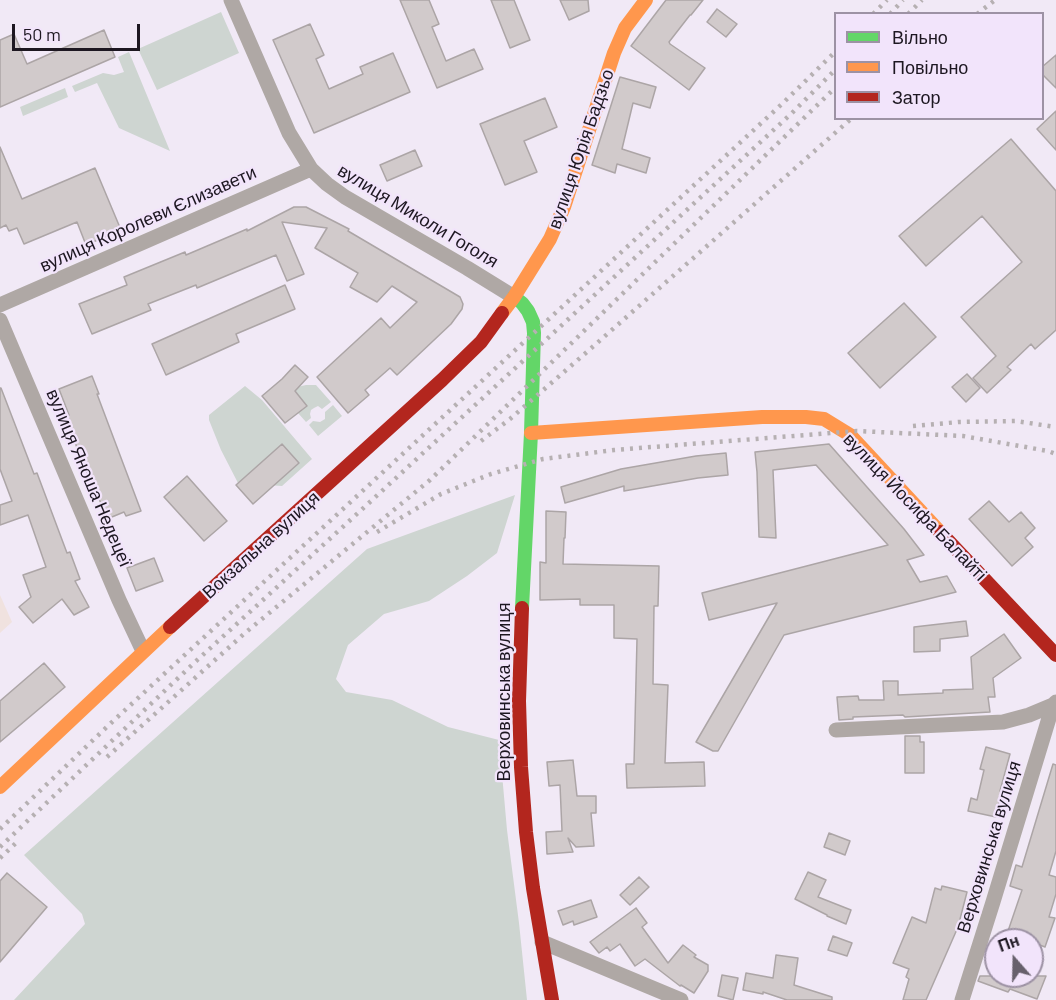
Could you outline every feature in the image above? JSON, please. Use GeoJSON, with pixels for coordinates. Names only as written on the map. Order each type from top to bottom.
{"type":"FeatureCollection","features":[{"type":"Feature","properties":{"kind":"street","name":"вулиця Миколи Гоголя"},"geometry":{"type":"LineString","coordinates":[[231,0],[289,133],[311,169],[345,197],[467,267],[514,297]]}},
{"type":"Feature","properties":{"kind":"street","name":"вулиця Юрія Бадзьо"},"geometry":{"type":"LineString","coordinates":[[514,297],[550,239],[564,207],[614,53],[625,28],[646,0]]}},
{"type":"Feature","properties":{"kind":"street","name":"вулиця Королеви Єлизавети"},"geometry":{"type":"LineString","coordinates":[[0,305],[311,169]]}},
{"type":"Feature","properties":{"kind":"street","name":"Верховинська вулиця"},"geometry":{"type":"LineString","coordinates":[[514,297],[528,311],[534,333],[519,701],[521,767],[533,888],[552,1000]]}},
{"type":"Feature","properties":{"kind":"street","name":"Вокзальна вулиця"},"geometry":{"type":"LineString","coordinates":[[0,787],[143,651],[442,380],[481,342],[514,297]]}},
{"type":"Feature","properties":{"kind":"street","name":"вулиця Яноша Недецеї"},"geometry":{"type":"LineString","coordinates":[[0,320],[119,600],[143,651]]}},
{"type":"Feature","properties":{"kind":"street","name":"вулиця Йосифа Балайті"},"geometry":{"type":"LineString","coordinates":[[531,433],[762,417],[824,419],[850,435],[1056,655]]}},
{"type":"Feature","properties":{"kind":"street","name":"Верховинська вулиця"},"geometry":{"type":"LineString","coordinates":[[836,730],[1003,722],[1029,715],[1054,703]]}},
{"type":"Feature","properties":{"kind":"street","name":"Верховинська вулиця"},"geometry":{"type":"LineString","coordinates":[[962,1000],[1054,703]]}},
{"type":"Feature","properties":{"kind":"street"},"geometry":{"type":"LineString","coordinates":[[542,942],[681,1000]]}},
{"type":"Feature","properties":{"kind":"shaded area"},"geometry":{"type":"Polygon","coordinates":[[[221,12],[239,53],[157,90],[138,49],[221,12]]]}},
{"type":"Feature","properties":{"kind":"shaded area"},"geometry":{"type":"Polygon","coordinates":[[[129,52],[170,151],[119,128],[97,83],[75,92],[72,86],[103,73],[114,75],[124,72],[118,57],[129,52]]]}},
{"type":"Feature","properties":{"kind":"shaded area"},"geometry":{"type":"Polygon","coordinates":[[[65,88],[68,97],[23,116],[20,107],[65,88]]]}},
{"type":"Feature","properties":{"kind":"shaded area"},"geometry":{"type":"Polygon","coordinates":[[[316,385],[331,402],[322,409],[318,406],[311,410],[311,418],[306,422],[298,413],[307,406],[293,388],[316,385]]]}},
{"type":"Feature","properties":{"kind":"shaded area"},"geometry":{"type":"Polygon","coordinates":[[[245,386],[262,400],[312,459],[282,486],[238,483],[209,420],[209,415],[245,386]]]}},
{"type":"Feature","properties":{"kind":"shaded area"},"geometry":{"type":"Polygon","coordinates":[[[333,405],[342,416],[318,436],[309,425],[313,421],[320,422],[325,419],[325,412],[333,405]]]}},
{"type":"Feature","properties":{"kind":"shaded area"},"geometry":{"type":"Polygon","coordinates":[[[515,495],[497,553],[429,601],[384,614],[348,645],[336,679],[346,692],[392,700],[448,727],[499,740],[527,1000],[14,1000],[85,924],[82,914],[24,855],[367,549],[515,495]]]}},
{"type":"Feature","properties":{"kind":"shaded area"},"geometry":{"type":"Polygon","coordinates":[[[0,595],[12,622],[0,633],[0,595]]]}},
{"type":"Feature","properties":{"kind":"building"},"geometry":{"type":"Polygon","coordinates":[[[400,0],[429,0],[439,24],[432,27],[446,61],[474,49],[483,69],[437,88],[400,0]]]}},
{"type":"Feature","properties":{"kind":"building"},"geometry":{"type":"Polygon","coordinates":[[[491,0],[514,0],[530,40],[510,48],[491,0]]]}},
{"type":"Feature","properties":{"kind":"building"},"geometry":{"type":"Polygon","coordinates":[[[560,0],[588,0],[589,11],[569,20],[560,0]]]}},
{"type":"Feature","properties":{"kind":"building"},"geometry":{"type":"Polygon","coordinates":[[[666,0],[703,0],[669,42],[705,68],[689,90],[631,46],[666,0]]]}},
{"type":"Feature","properties":{"kind":"building"},"geometry":{"type":"Polygon","coordinates":[[[717,9],[737,24],[726,37],[707,22],[717,9]]]}},
{"type":"Feature","properties":{"kind":"building"},"geometry":{"type":"Polygon","coordinates":[[[310,24],[324,55],[316,59],[329,89],[363,74],[360,67],[393,53],[410,92],[314,133],[273,40],[310,24]]]}},
{"type":"Feature","properties":{"kind":"building"},"geometry":{"type":"Polygon","coordinates":[[[104,30],[115,57],[0,107],[0,40],[14,34],[27,64],[104,30]]]}},
{"type":"Feature","properties":{"kind":"building"},"geometry":{"type":"Polygon","coordinates":[[[1056,55],[1056,88],[1044,76],[1044,65],[1056,55]]]}},
{"type":"Feature","properties":{"kind":"building"},"geometry":{"type":"Polygon","coordinates":[[[620,77],[656,87],[650,108],[633,103],[622,149],[650,158],[646,173],[617,164],[615,173],[592,165],[620,77]]]}},
{"type":"Feature","properties":{"kind":"building"},"geometry":{"type":"Polygon","coordinates":[[[545,98],[557,127],[524,141],[537,172],[505,185],[480,124],[545,98]]]}},
{"type":"Feature","properties":{"kind":"building"},"geometry":{"type":"Polygon","coordinates":[[[1056,111],[1056,150],[1037,129],[1056,111]]]}},
{"type":"Feature","properties":{"kind":"building"},"geometry":{"type":"Polygon","coordinates":[[[1011,139],[1056,191],[1056,330],[1035,349],[1031,344],[1007,367],[1011,370],[987,393],[973,378],[996,356],[961,317],[1022,262],[982,216],[926,266],[899,236],[1011,139]]]}},
{"type":"Feature","properties":{"kind":"building"},"geometry":{"type":"Polygon","coordinates":[[[0,147],[22,199],[95,168],[121,230],[86,245],[77,222],[24,244],[17,228],[9,231],[6,225],[0,228],[0,147]]]}},
{"type":"Feature","properties":{"kind":"building"},"geometry":{"type":"Polygon","coordinates":[[[415,150],[422,166],[387,181],[380,165],[415,150]]]}},
{"type":"Feature","properties":{"kind":"building"},"geometry":{"type":"Polygon","coordinates":[[[294,207],[306,207],[349,229],[348,231],[460,297],[463,304],[451,324],[397,375],[390,368],[365,390],[369,395],[348,413],[317,377],[381,318],[390,328],[417,302],[392,286],[377,302],[350,287],[358,273],[315,248],[327,228],[282,222],[304,274],[287,281],[276,255],[197,288],[196,285],[148,304],[151,310],[92,334],[79,304],[127,285],[124,277],[185,252],[186,255],[247,229],[247,231],[294,207]]]}},
{"type":"Feature","properties":{"kind":"building"},"geometry":{"type":"Polygon","coordinates":[[[285,285],[295,309],[236,334],[239,342],[166,375],[152,344],[285,285]]]}},
{"type":"Feature","properties":{"kind":"building"},"geometry":{"type":"Polygon","coordinates":[[[904,303],[936,337],[880,388],[848,353],[904,303]]]}},
{"type":"Feature","properties":{"kind":"building"},"geometry":{"type":"Polygon","coordinates":[[[295,365],[308,377],[295,391],[307,406],[285,423],[262,396],[295,365]]]}},
{"type":"Feature","properties":{"kind":"building"},"geometry":{"type":"Polygon","coordinates":[[[967,374],[980,388],[966,402],[952,387],[967,374]]]}},
{"type":"Feature","properties":{"kind":"building"},"geometry":{"type":"Polygon","coordinates":[[[92,376],[141,511],[126,516],[124,512],[107,519],[65,417],[69,415],[59,389],[92,376]]]}},
{"type":"Feature","properties":{"kind":"building"},"geometry":{"type":"Polygon","coordinates":[[[0,388],[34,474],[37,473],[67,553],[70,552],[80,579],[75,581],[89,607],[74,615],[62,599],[33,623],[19,607],[31,597],[23,575],[46,567],[28,515],[0,525],[0,505],[12,501],[0,469],[0,388]]]}},
{"type":"Feature","properties":{"kind":"building"},"geometry":{"type":"Polygon","coordinates":[[[282,444],[299,463],[253,504],[236,485],[282,444]]]}},
{"type":"Feature","properties":{"kind":"building"},"geometry":{"type":"Polygon","coordinates":[[[829,444],[924,555],[907,560],[920,582],[947,576],[956,592],[784,635],[718,751],[713,751],[696,742],[777,603],[709,620],[702,593],[888,545],[816,465],[773,470],[776,538],[759,537],[755,452],[829,444]]]}},
{"type":"Feature","properties":{"kind":"building"},"geometry":{"type":"Polygon","coordinates":[[[726,453],[728,475],[624,491],[624,486],[565,503],[561,487],[621,469],[726,453]]]}},
{"type":"Feature","properties":{"kind":"building"},"geometry":{"type":"Polygon","coordinates":[[[187,476],[227,521],[204,541],[164,497],[187,476]]]}},
{"type":"Feature","properties":{"kind":"building"},"geometry":{"type":"Polygon","coordinates":[[[989,501],[1009,522],[1021,512],[1035,528],[1025,538],[1033,547],[1012,566],[969,519],[989,501]]]}},
{"type":"Feature","properties":{"kind":"building"},"geometry":{"type":"Polygon","coordinates":[[[546,511],[566,512],[563,564],[659,566],[658,606],[654,606],[653,684],[668,685],[665,763],[704,762],[705,786],[627,788],[626,764],[634,764],[637,639],[614,638],[614,605],[580,605],[580,599],[540,600],[540,562],[546,563],[546,511]]]}},
{"type":"Feature","properties":{"kind":"building"},"geometry":{"type":"Polygon","coordinates":[[[154,558],[163,581],[136,591],[127,568],[154,558]]]}},
{"type":"Feature","properties":{"kind":"building"},"geometry":{"type":"Polygon","coordinates":[[[966,621],[968,636],[940,639],[940,651],[914,652],[914,627],[966,621]]]}},
{"type":"Feature","properties":{"kind":"building"},"geometry":{"type":"Polygon","coordinates":[[[1004,634],[1021,658],[993,678],[995,697],[988,697],[990,712],[905,717],[903,715],[853,717],[853,719],[839,720],[837,697],[858,696],[859,700],[884,700],[883,681],[898,681],[898,695],[973,689],[971,657],[1004,634]]]}},
{"type":"Feature","properties":{"kind":"building"},"geometry":{"type":"Polygon","coordinates":[[[44,663],[65,687],[0,742],[0,701],[44,663]]]}},
{"type":"Feature","properties":{"kind":"building"},"geometry":{"type":"Polygon","coordinates":[[[905,736],[920,736],[920,742],[924,742],[924,773],[905,773],[905,736]]]}},
{"type":"Feature","properties":{"kind":"building"},"geometry":{"type":"Polygon","coordinates":[[[986,747],[1010,754],[996,817],[968,811],[971,798],[977,800],[984,770],[980,769],[986,747]]]}},
{"type":"Feature","properties":{"kind":"building"},"geometry":{"type":"Polygon","coordinates":[[[573,760],[577,796],[596,796],[596,813],[591,813],[594,846],[576,847],[568,838],[573,852],[547,854],[546,832],[562,831],[560,785],[549,786],[547,762],[573,760]]]}},
{"type":"Feature","properties":{"kind":"building"},"geometry":{"type":"Polygon","coordinates":[[[1053,764],[1056,765],[1056,851],[1049,875],[1056,877],[1056,894],[1049,917],[1055,918],[1045,947],[1044,928],[1009,928],[1022,890],[1010,886],[1016,865],[1022,867],[1053,764]]]}},
{"type":"Feature","properties":{"kind":"building"},"geometry":{"type":"Polygon","coordinates":[[[829,833],[850,841],[845,855],[824,847],[829,833]]]}},
{"type":"Feature","properties":{"kind":"building"},"geometry":{"type":"Polygon","coordinates":[[[808,872],[826,880],[818,897],[851,910],[846,924],[795,899],[808,872]]]}},
{"type":"Feature","properties":{"kind":"building"},"geometry":{"type":"Polygon","coordinates":[[[7,873],[47,907],[0,962],[0,881],[7,873]]]}},
{"type":"Feature","properties":{"kind":"building"},"geometry":{"type":"Polygon","coordinates":[[[639,877],[649,887],[630,905],[620,895],[639,877]]]}},
{"type":"Feature","properties":{"kind":"building"},"geometry":{"type":"Polygon","coordinates":[[[942,886],[967,892],[958,927],[926,1000],[903,1000],[909,979],[906,977],[909,969],[893,963],[912,917],[926,923],[935,888],[941,890],[942,886]]]}},
{"type":"Feature","properties":{"kind":"building"},"geometry":{"type":"Polygon","coordinates":[[[591,900],[597,917],[574,925],[573,921],[563,925],[558,911],[591,900]]]}},
{"type":"Feature","properties":{"kind":"building"},"geometry":{"type":"Polygon","coordinates":[[[636,908],[647,923],[642,927],[668,963],[683,945],[696,955],[694,957],[708,965],[708,971],[694,993],[680,986],[645,959],[635,966],[620,944],[610,951],[607,947],[599,953],[590,942],[636,908]]]}},
{"type":"Feature","properties":{"kind":"building"},"geometry":{"type":"Polygon","coordinates":[[[833,936],[852,943],[847,956],[828,950],[833,936]]]}},
{"type":"Feature","properties":{"kind":"building"},"geometry":{"type":"Polygon","coordinates":[[[776,955],[798,958],[794,985],[832,997],[832,1000],[787,1000],[763,992],[763,994],[743,990],[746,973],[773,978],[776,955]]]}},
{"type":"Feature","properties":{"kind":"building"},"geometry":{"type":"Polygon","coordinates":[[[722,975],[738,978],[733,1000],[718,996],[722,975]]]}},
{"type":"Feature","properties":{"kind":"building"},"geometry":{"type":"Polygon","coordinates":[[[980,976],[984,976],[984,983],[978,981],[980,976]]]}},
{"type":"Feature","properties":{"kind":"building"},"geometry":{"type":"Polygon","coordinates":[[[997,988],[1041,988],[1037,999],[1010,989],[1008,992],[997,988]]]}},
{"type":"Feature","properties":{"kind":"railway"},"geometry":{"type":"LineString","coordinates":[[875,12],[887,0]]}},
{"type":"Feature","properties":{"kind":"railway"},"geometry":{"type":"LineString","coordinates":[[892,12],[903,0]]}},
{"type":"Feature","properties":{"kind":"railway"},"geometry":{"type":"LineString","coordinates":[[910,12],[922,0]]}},
{"type":"Feature","properties":{"kind":"railway"},"geometry":{"type":"LineString","coordinates":[[980,12],[995,0]]}},
{"type":"Feature","properties":{"kind":"railway"},"geometry":{"type":"LineString","coordinates":[[0,829],[111,723],[783,103],[834,53]]}},
{"type":"Feature","properties":{"kind":"railway"},"geometry":{"type":"LineString","coordinates":[[0,847],[194,663],[792,113],[834,71]]}},
{"type":"Feature","properties":{"kind":"railway"},"geometry":{"type":"LineString","coordinates":[[107,757],[245,633],[430,480],[834,89]]}},
{"type":"Feature","properties":{"kind":"railway"},"geometry":{"type":"LineString","coordinates":[[481,441],[510,419],[850,120]]}},
{"type":"Feature","properties":{"kind":"railway"},"geometry":{"type":"LineString","coordinates":[[913,426],[1015,421],[1056,427]]}},
{"type":"Feature","properties":{"kind":"railway"},"geometry":{"type":"LineString","coordinates":[[377,532],[441,494],[491,474],[543,459],[614,450],[857,431],[963,436],[1056,454]]}},
{"type":"Feature","properties":{"kind":"railway"},"geometry":{"type":"LineString","coordinates":[[0,858],[16,843]]}},
{"type":"Feature","properties":{"kind":"traffic: fast"},"geometry":{"type":"LineString","coordinates":[[514,297],[528,311],[533,322],[534,333],[522,608]]}},
{"type":"Feature","properties":{"kind":"traffic: slow"},"geometry":{"type":"LineString","coordinates":[[502,313],[550,239],[564,207],[614,53],[625,28],[646,0]]}},
{"type":"Feature","properties":{"kind":"traffic: slow"},"geometry":{"type":"LineString","coordinates":[[531,433],[762,417],[824,419],[850,435],[940,532]]}},
{"type":"Feature","properties":{"kind":"traffic: slow"},"geometry":{"type":"LineString","coordinates":[[0,787],[170,627]]}},
{"type":"Feature","properties":{"kind":"traffic: jam"},"geometry":{"type":"LineString","coordinates":[[170,627],[442,380],[481,342],[502,313]]}},
{"type":"Feature","properties":{"kind":"traffic: jam"},"geometry":{"type":"LineString","coordinates":[[940,532],[1056,655]]}},
{"type":"Feature","properties":{"kind":"traffic: jam"},"geometry":{"type":"LineString","coordinates":[[522,608],[519,701],[521,767],[533,888],[552,1000]]}}]}
